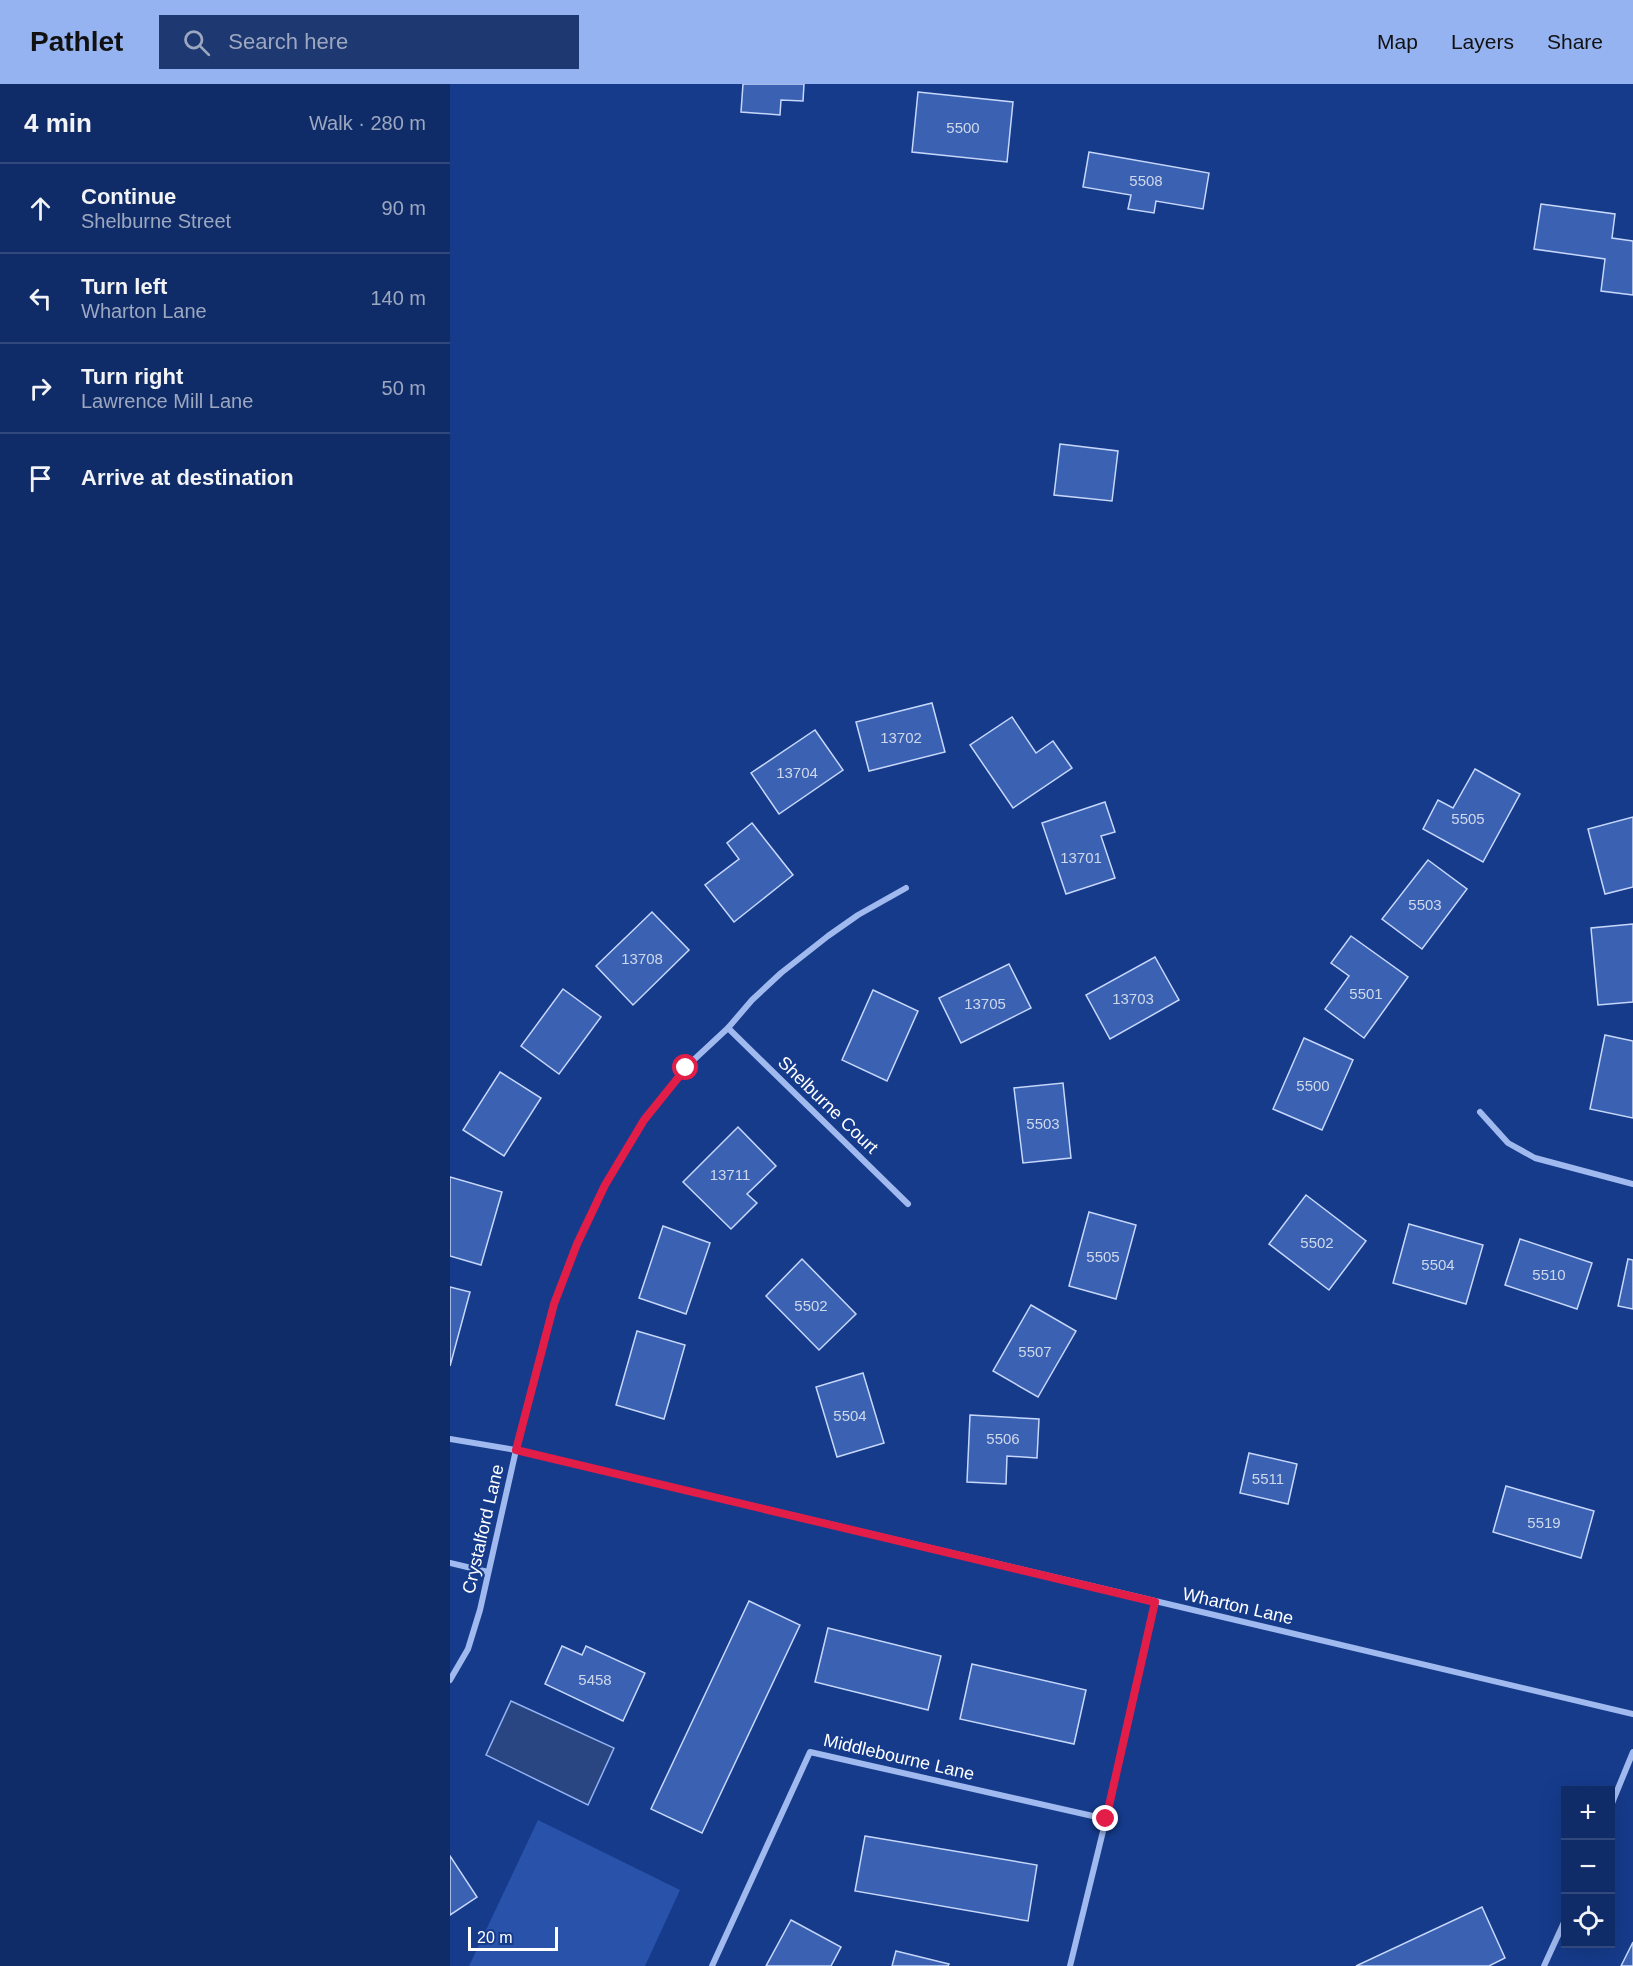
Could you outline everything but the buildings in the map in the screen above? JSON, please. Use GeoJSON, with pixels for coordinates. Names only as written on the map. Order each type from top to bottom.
{"type":"FeatureCollection","features":[{"type":"Feature","properties":{"kind":"street","name":"Crystalford Lane"},"geometry":{"type":"LineString","coordinates":[[450,1680],[468,1648],[480,1610],[516,1450],[554,1304],[577,1244],[605,1185],[644,1120],[686,1068],[728,1028],[752,1000],[788,967],[858,915],[906,888]]}},
{"type":"Feature","properties":{"kind":"street","name":"Shelburne Court"},"geometry":{"type":"LineString","coordinates":[[728,1028],[908,1204]]}},
{"type":"Feature","properties":{"kind":"street"},"geometry":{"type":"LineString","coordinates":[[1480,1112],[1508,1143],[1535,1158],[1633,1185]]}},
{"type":"Feature","properties":{"kind":"street","name":"Wharton Lane"},"geometry":{"type":"LineString","coordinates":[[450,1440],[516,1450],[1633,1714]]}},
{"type":"Feature","properties":{"kind":"street"},"geometry":{"type":"LineString","coordinates":[[450,1563],[488,1572]]}},
{"type":"Feature","properties":{"kind":"street"},"geometry":{"type":"LineString","coordinates":[[1070,1966],[1155,1602]]}},
{"type":"Feature","properties":{"kind":"street","name":"Middlebourne Lane"},"geometry":{"type":"LineString","coordinates":[[712,1966],[810,1752],[1106,1819]]}},
{"type":"Feature","properties":{"kind":"street"},"geometry":{"type":"LineString","coordinates":[[1615,1798],[1633,1752]]}},
{"type":"Feature","properties":{"kind":"street"},"geometry":{"type":"LineString","coordinates":[[1544,1966],[1561,1929]]}},
{"type":"Feature","properties":{"kind":"shaded area"},"geometry":{"type":"Polygon","coordinates":[[[511,1701],[614,1748],[588,1805],[486,1755],[511,1701]]]}},
{"type":"Feature","properties":{"kind":"shaded area"},"geometry":{"type":"Polygon","coordinates":[[[538,1820],[680,1890],[645,1966],[469,1966],[538,1820]]]}},
{"type":"Feature","properties":{"kind":"route"},"geometry":{"type":"LineString","coordinates":[[686,1068],[644,1120],[605,1185],[577,1244],[554,1304],[516,1450],[1155,1602],[1106,1819]]}}]}
